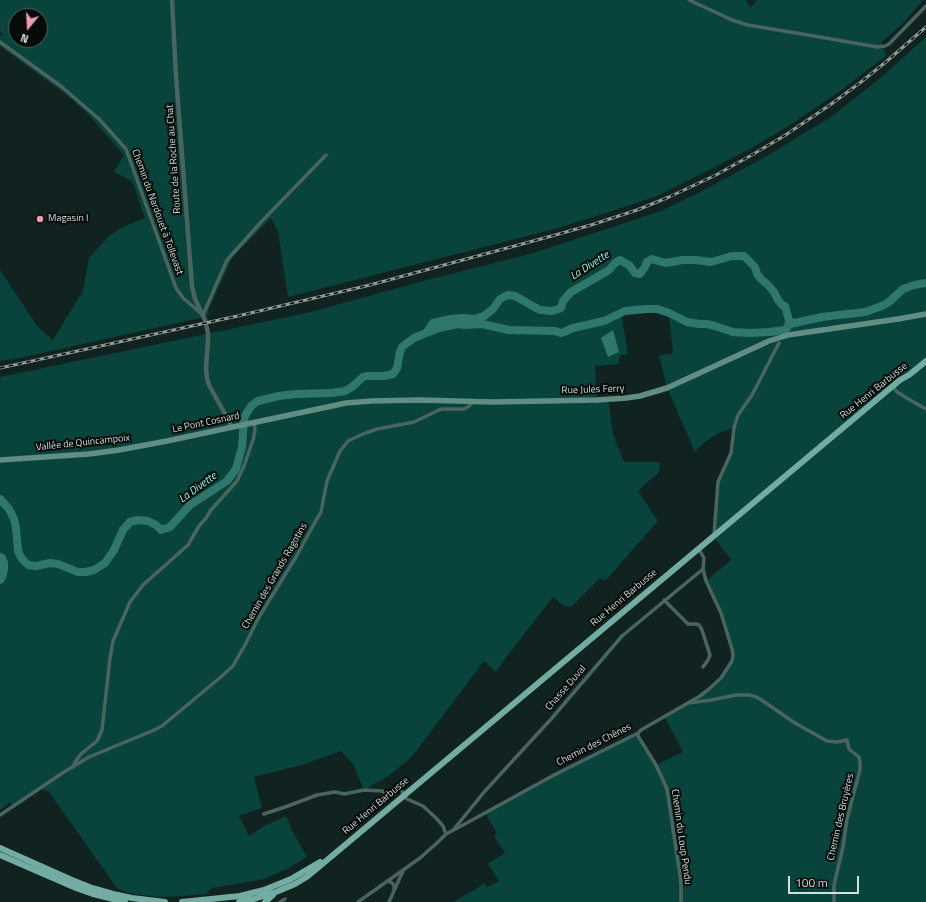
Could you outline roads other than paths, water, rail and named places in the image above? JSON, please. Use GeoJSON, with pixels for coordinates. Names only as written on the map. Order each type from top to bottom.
{"type":"FeatureCollection","features":[{"type":"Feature","properties":{"kind":"main road","name":"Rue Jules Ferry"},"geometry":{"type":"LineString","coordinates":[[252,422],[346,403],[371,401],[597,400],[640,396],[667,388],[769,341],[788,335],[926,314]]}},
{"type":"Feature","properties":{"kind":"main road","name":"Rue Henri Barbusse"},"geometry":{"type":"LineString","coordinates":[[337,852],[714,536],[926,361]]}},
{"type":"Feature","properties":{"kind":"main road","name":"Le Pont Cosnard"},"geometry":{"type":"LineString","coordinates":[[167,441],[252,422]]}},
{"type":"Feature","properties":{"kind":"main road","name":"Vallée de Quincampoix"},"geometry":{"type":"LineString","coordinates":[[0,460],[89,454],[167,441]]}},
{"type":"Feature","properties":{"kind":"main road"},"geometry":{"type":"LineString","coordinates":[[0,848],[92,888],[132,898],[165,902]]}},
{"type":"Feature","properties":{"kind":"main road"},"geometry":{"type":"LineString","coordinates":[[182,902],[241,901],[254,899],[276,892],[295,884],[308,876],[337,852]]}},
{"type":"Feature","properties":{"kind":"main road"},"geometry":{"type":"LineString","coordinates":[[241,901],[286,881],[337,852]]}},
{"type":"Feature","properties":{"kind":"main road"},"geometry":{"type":"LineString","coordinates":[[0,855],[76,888],[125,902]]}},
{"type":"Feature","properties":{"kind":"main road"},"geometry":{"type":"LineString","coordinates":[[265,902],[276,892]]}},
{"type":"Feature","properties":{"kind":"street","name":"Route de la Roche au Chat"},"geometry":{"type":"LineString","coordinates":[[172,0],[176,76],[191,276],[195,299],[203,315],[208,333],[206,367],[207,379],[231,427]]}},
{"type":"Feature","properties":{"kind":"street"},"geometry":{"type":"LineString","coordinates":[[689,0],[732,20],[748,25],[877,47],[885,46],[893,40],[926,6]]}},
{"type":"Feature","properties":{"kind":"street","name":"Chemin du Nardouet à Tollevast"},"geometry":{"type":"LineString","coordinates":[[0,42],[62,87],[99,119],[126,149],[176,288],[183,298],[203,315]]}},
{"type":"Feature","properties":{"kind":"street"},"geometry":{"type":"LineString","coordinates":[[203,315],[227,260],[262,221],[326,155]]}},
{"type":"Feature","properties":{"kind":"street"},"geometry":{"type":"LineString","coordinates":[[714,536],[718,482],[731,453],[734,428],[738,415],[752,395],[779,344]]}},
{"type":"Feature","properties":{"kind":"street"},"geometry":{"type":"LineString","coordinates":[[893,387],[897,392],[926,409]]}},
{"type":"Feature","properties":{"kind":"street","name":"Chemin des Grands Ragotins"},"geometry":{"type":"LineString","coordinates":[[0,815],[35,791],[96,754],[162,726],[232,666],[321,512],[326,481],[340,451],[348,441],[377,429],[414,422],[441,409],[464,409],[471,404],[472,401]]}},
{"type":"Feature","properties":{"kind":"street"},"geometry":{"type":"LineString","coordinates":[[73,767],[74,762],[81,754],[97,741],[102,730],[113,641],[130,602],[143,585],[188,545],[199,526],[211,510],[237,481],[253,440],[255,431],[252,422]]}},
{"type":"Feature","properties":{"kind":"street","name":"Chemin des Chênes"},"geometry":{"type":"LineString","coordinates":[[358,902],[403,870],[446,834],[554,775],[638,733],[709,690],[721,678],[732,661],[732,649],[721,613],[706,581],[703,569],[704,558],[699,549]]}},
{"type":"Feature","properties":{"kind":"street","name":"Chasse Duval"},"geometry":{"type":"LineString","coordinates":[[453,830],[485,791],[552,718],[622,636],[703,569]]}},
{"type":"Feature","properties":{"kind":"street"},"geometry":{"type":"LineString","coordinates":[[664,600],[688,624],[699,625],[702,630],[710,655],[703,667]]}},
{"type":"Feature","properties":{"kind":"street","name":"Chemin des Bruyères"},"geometry":{"type":"LineString","coordinates":[[688,703],[736,695],[754,696],[795,724],[827,741],[837,742],[848,740],[850,749],[859,758],[860,770],[847,819],[843,848],[834,886],[834,902]]}},
{"type":"Feature","properties":{"kind":"street","name":"Chemin du Loup Pendu"},"geometry":{"type":"LineString","coordinates":[[638,733],[638,736],[656,765],[667,789],[681,882],[681,902]]}},
{"type":"Feature","properties":{"kind":"street"},"geometry":{"type":"LineString","coordinates":[[264,814],[317,795],[335,792],[344,794],[364,790],[382,791],[388,794],[398,789],[402,791],[404,796],[410,801],[423,806],[436,818],[443,826],[446,834]]}},
{"type":"Feature","properties":{"kind":"street"},"geometry":{"type":"LineString","coordinates":[[389,902],[403,870]]}},
{"type":"Feature","properties":{"kind":"street"},"geometry":{"type":"LineString","coordinates":[[387,881],[394,885],[394,892]]}},
{"type":"Feature","properties":{"kind":"street"},"geometry":{"type":"LineString","coordinates":[[280,902],[285,899]]}},
{"type":"Feature","properties":{"kind":"waterway","name":"La Divette"},"geometry":{"type":"LineString","coordinates":[[427,332],[433,323],[450,319],[474,319],[484,316],[493,309],[500,299],[508,295],[515,296],[540,310],[552,311],[561,308],[563,301],[571,292],[609,270],[620,260],[629,265],[635,273],[640,274],[647,262],[652,259],[665,263],[683,260],[711,262],[732,256],[744,256],[755,267],[757,274],[774,292],[782,305],[785,306],[790,324]]}},
{"type":"Feature","properties":{"kind":"waterway","name":"La Divette"},"geometry":{"type":"LineString","coordinates":[[0,499],[9,509],[14,519],[18,551],[22,559],[28,565],[36,566],[50,563],[58,564],[78,572],[86,572],[94,570],[105,563],[114,550],[123,530],[130,522],[138,520],[148,521],[156,525],[161,530],[170,527],[190,505],[227,481],[236,469],[242,447],[244,419],[252,405],[258,401],[279,396],[345,391],[363,377],[393,374],[397,368],[402,347],[414,338],[439,328],[457,324],[482,324],[509,330],[555,331],[561,333],[573,328],[604,321],[625,311],[657,309],[687,322],[707,324],[733,332],[769,332],[785,330],[790,324],[822,317],[865,312],[889,302],[903,289],[926,283]]}},
{"type":"Feature","properties":{"kind":"railway"},"geometry":{"type":"LineString","coordinates":[[0,368],[242,315],[370,285],[591,225],[637,210],[716,175],[784,136],[861,82],[926,27]]}},
{"type":"Feature","properties":{"kind":"place","name":"Magasin I"},"geometry":{"type":"Point","coordinates":[40,219]}}]}
